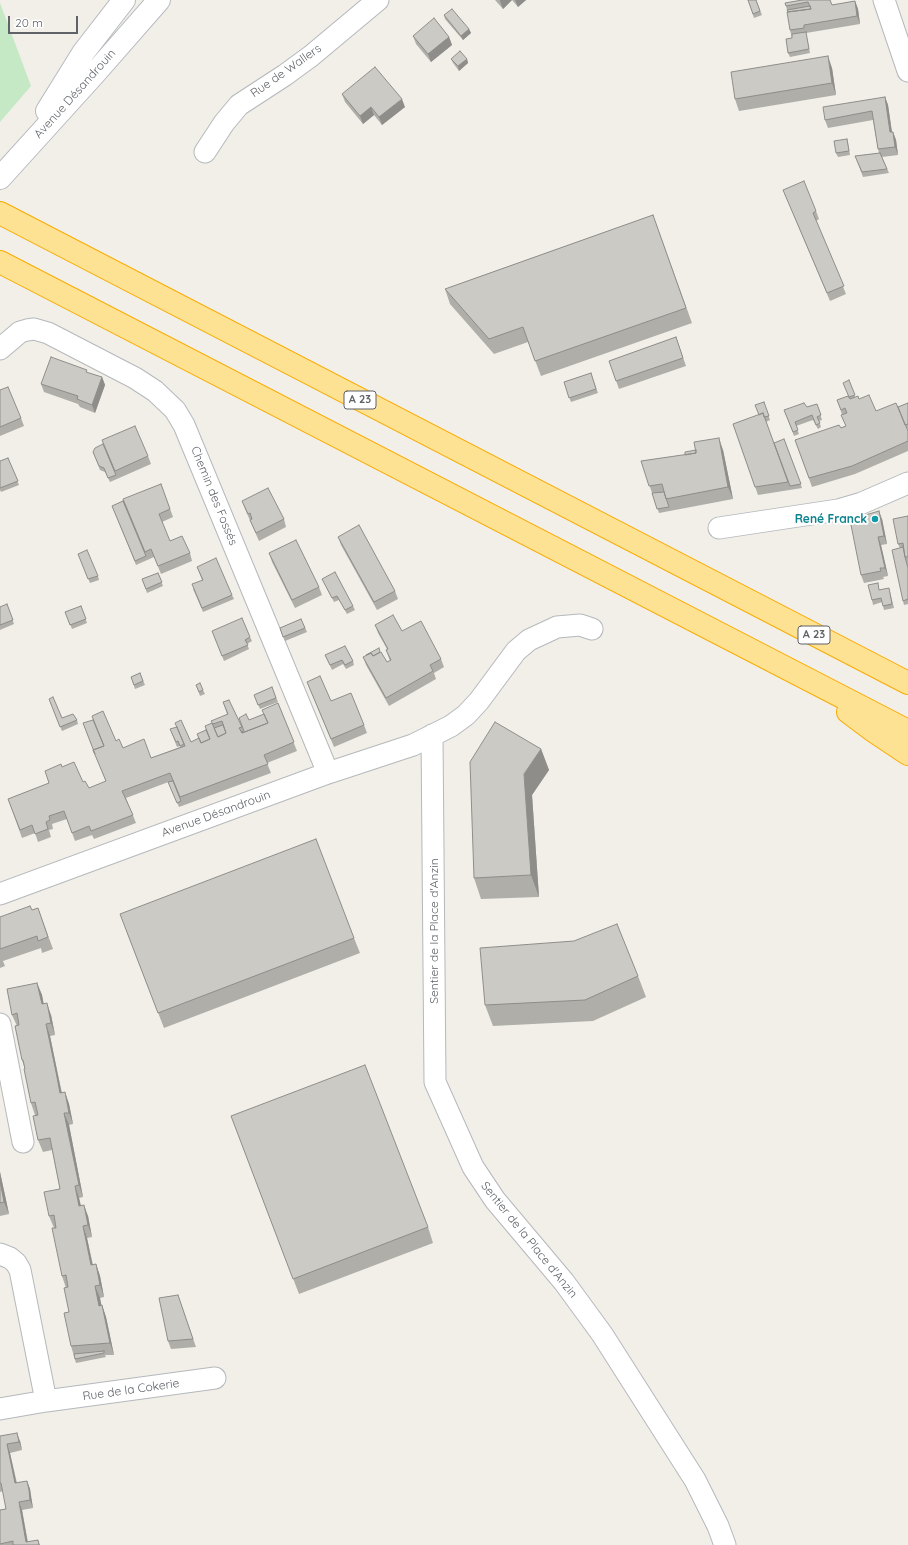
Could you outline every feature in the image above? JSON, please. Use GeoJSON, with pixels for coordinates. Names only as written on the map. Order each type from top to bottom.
{"type":"FeatureCollection","features":[{"type":"Feature","properties":{"kind":"highway","name":"A 23"},"geometry":{"type":"LineString","coordinates":[[0,213],[908,683]]}},
{"type":"Feature","properties":{"kind":"highway"},"geometry":{"type":"LineString","coordinates":[[0,262],[908,731]]}},
{"type":"Feature","properties":{"kind":"highway"},"geometry":{"type":"LineString","coordinates":[[797,674],[872,730],[908,754]]}},
{"type":"Feature","properties":{"kind":"main road","name":"Avenue Désandrouin"},"geometry":{"type":"LineString","coordinates":[[23,152],[83,53],[124,0]]}},
{"type":"Feature","properties":{"kind":"main road","name":"Avenue Désandrouin"},"geometry":{"type":"LineString","coordinates":[[0,178],[159,0]]}},
{"type":"Feature","properties":{"kind":"street","name":"Rue de Wallers"},"geometry":{"type":"LineString","coordinates":[[205,152],[224,123],[239,105],[299,65],[378,0]]}},
{"type":"Feature","properties":{"kind":"street"},"geometry":{"type":"LineString","coordinates":[[884,0],[908,71]]}},
{"type":"Feature","properties":{"kind":"street","name":"Chemin des Fossés"},"geometry":{"type":"LineString","coordinates":[[0,349],[13,337],[27,330],[34,329],[48,333],[135,378],[155,391],[175,410],[184,425],[328,773]]}},
{"type":"Feature","properties":{"kind":"street"},"geometry":{"type":"LineString","coordinates":[[719,528],[838,510],[862,503],[908,483]]}},
{"type":"Feature","properties":{"kind":"street","name":"Avenue Désandrouin"},"geometry":{"type":"LineString","coordinates":[[0,894],[328,773],[408,746],[460,721],[473,708],[510,658],[523,644],[557,627],[576,625],[592,629]]}},
{"type":"Feature","properties":{"kind":"street","name":"Sentier de la Place d'Anzin"},"geometry":{"type":"LineString","coordinates":[[432,735],[435,1082],[473,1167],[495,1200],[564,1282],[602,1334],[695,1480],[718,1526],[725,1545]]}},
{"type":"Feature","properties":{"kind":"street"},"geometry":{"type":"LineString","coordinates":[[0,1024],[5,1081],[23,1142]]}},
{"type":"Feature","properties":{"kind":"street"},"geometry":{"type":"LineString","coordinates":[[0,1254],[10,1258],[16,1263],[20,1270],[46,1401]]}},
{"type":"Feature","properties":{"kind":"street","name":"Rue de la Cokerie"},"geometry":{"type":"LineString","coordinates":[[0,1409],[46,1401],[215,1378]]}},
{"type":"Feature","properties":{"kind":"green space"},"geometry":{"type":"Polygon","coordinates":[[[0,3],[31,86],[0,122],[0,3]]]}},
{"type":"Feature","properties":{"kind":"building"},"geometry":{"type":"Polygon","coordinates":[[[748,0],[756,0],[760,11],[753,14],[748,0]]]}},
{"type":"Feature","properties":{"kind":"building"},"geometry":{"type":"Polygon","coordinates":[[[802,0],[830,0],[832,5],[855,1],[857,16],[804,25],[804,28],[790,30],[787,12],[811,9],[808,2],[786,6],[785,3],[802,0]]]}},
{"type":"Feature","properties":{"kind":"building"},"geometry":{"type":"Polygon","coordinates":[[[810,6],[811,9],[788,12],[787,10],[810,6]]]}},
{"type":"Feature","properties":{"kind":"building"},"geometry":{"type":"Polygon","coordinates":[[[452,9],[469,29],[461,36],[444,15],[452,9]]]}},
{"type":"Feature","properties":{"kind":"building"},"geometry":{"type":"Polygon","coordinates":[[[434,18],[449,37],[428,54],[413,36],[434,18]]]}},
{"type":"Feature","properties":{"kind":"building"},"geometry":{"type":"Polygon","coordinates":[[[806,32],[809,49],[788,53],[786,39],[792,38],[792,34],[806,32]]]}},
{"type":"Feature","properties":{"kind":"building"},"geometry":{"type":"Polygon","coordinates":[[[460,51],[467,59],[458,66],[451,59],[460,51]]]}},
{"type":"Feature","properties":{"kind":"building"},"geometry":{"type":"Polygon","coordinates":[[[828,56],[832,83],[735,99],[731,72],[828,56]]]}},
{"type":"Feature","properties":{"kind":"building"},"geometry":{"type":"Polygon","coordinates":[[[375,67],[402,99],[379,117],[371,107],[360,116],[342,94],[375,67]]]}},
{"type":"Feature","properties":{"kind":"building"},"geometry":{"type":"Polygon","coordinates":[[[885,97],[890,132],[893,132],[895,147],[878,149],[872,111],[825,120],[823,107],[885,97]]]}},
{"type":"Feature","properties":{"kind":"building"},"geometry":{"type":"Polygon","coordinates":[[[847,139],[849,151],[836,153],[834,141],[847,139]]]}},
{"type":"Feature","properties":{"kind":"building"},"geometry":{"type":"Polygon","coordinates":[[[880,153],[887,169],[862,172],[855,156],[880,153]]]}},
{"type":"Feature","properties":{"kind":"building"},"geometry":{"type":"Polygon","coordinates":[[[804,181],[816,211],[813,213],[844,286],[827,293],[783,190],[804,181]]]}},
{"type":"Feature","properties":{"kind":"building"},"geometry":{"type":"Polygon","coordinates":[[[653,215],[686,308],[535,361],[523,327],[489,339],[445,289],[653,215]]]}},
{"type":"Feature","properties":{"kind":"building"},"geometry":{"type":"Polygon","coordinates":[[[676,337],[683,358],[616,381],[609,361],[676,337]]]}},
{"type":"Feature","properties":{"kind":"building"},"geometry":{"type":"Polygon","coordinates":[[[51,357],[102,377],[92,405],[77,399],[78,396],[41,384],[51,357]]]}},
{"type":"Feature","properties":{"kind":"building"},"geometry":{"type":"Polygon","coordinates":[[[591,373],[596,389],[569,398],[564,382],[591,373]]]}},
{"type":"Feature","properties":{"kind":"building"},"geometry":{"type":"Polygon","coordinates":[[[849,380],[855,395],[849,397],[843,383],[849,380]]]}},
{"type":"Feature","properties":{"kind":"building"},"geometry":{"type":"Polygon","coordinates":[[[8,387],[21,418],[0,427],[0,390],[8,387]]]}},
{"type":"Feature","properties":{"kind":"building"},"geometry":{"type":"Polygon","coordinates":[[[869,395],[876,411],[896,403],[908,431],[908,441],[852,466],[809,478],[795,440],[839,425],[841,428],[846,426],[841,415],[847,413],[845,408],[841,410],[837,400],[848,396],[850,399],[858,396],[859,399],[869,395]]]}},
{"type":"Feature","properties":{"kind":"building"},"geometry":{"type":"Polygon","coordinates":[[[764,402],[769,416],[764,417],[763,413],[759,415],[755,405],[764,402]]]}},
{"type":"Feature","properties":{"kind":"building"},"geometry":{"type":"Polygon","coordinates":[[[804,403],[807,407],[817,404],[821,415],[817,417],[820,423],[816,425],[812,415],[795,422],[798,430],[793,432],[784,410],[804,403]]]}},
{"type":"Feature","properties":{"kind":"building"},"geometry":{"type":"Polygon","coordinates":[[[908,403],[908,424],[905,425],[898,407],[908,403]]]}},
{"type":"Feature","properties":{"kind":"building"},"geometry":{"type":"Polygon","coordinates":[[[763,413],[788,482],[755,487],[733,424],[763,413]]]}},
{"type":"Feature","properties":{"kind":"building"},"geometry":{"type":"Polygon","coordinates":[[[135,426],[148,456],[115,471],[102,440],[135,426]]]}},
{"type":"Feature","properties":{"kind":"building"},"geometry":{"type":"Polygon","coordinates":[[[719,438],[728,487],[666,499],[662,484],[649,486],[641,461],[696,453],[694,442],[719,438]]]}},
{"type":"Feature","properties":{"kind":"building"},"geometry":{"type":"Polygon","coordinates":[[[784,439],[801,484],[790,486],[774,443],[784,439]]]}},
{"type":"Feature","properties":{"kind":"building"},"geometry":{"type":"Polygon","coordinates":[[[103,444],[116,475],[108,478],[104,468],[99,466],[93,452],[95,448],[103,444]]]}},
{"type":"Feature","properties":{"kind":"building"},"geometry":{"type":"Polygon","coordinates":[[[696,450],[696,453],[685,455],[685,452],[696,450]]]}},
{"type":"Feature","properties":{"kind":"building"},"geometry":{"type":"Polygon","coordinates":[[[8,458],[18,481],[0,488],[0,461],[8,458]]]}},
{"type":"Feature","properties":{"kind":"building"},"geometry":{"type":"Polygon","coordinates":[[[161,484],[170,509],[159,514],[170,541],[182,536],[190,553],[158,566],[151,549],[145,552],[123,499],[161,484]]]}},
{"type":"Feature","properties":{"kind":"building"},"geometry":{"type":"Polygon","coordinates":[[[268,488],[284,519],[256,533],[250,520],[252,519],[250,513],[248,514],[242,501],[268,488]]]}},
{"type":"Feature","properties":{"kind":"building"},"geometry":{"type":"Polygon","coordinates":[[[664,492],[669,507],[657,509],[652,493],[664,492]]]}},
{"type":"Feature","properties":{"kind":"building"},"geometry":{"type":"Polygon","coordinates":[[[123,501],[146,556],[135,561],[112,506],[123,501]]]}},
{"type":"Feature","properties":{"kind":"building"},"geometry":{"type":"Polygon","coordinates":[[[879,511],[884,536],[878,537],[885,568],[880,568],[881,571],[861,575],[851,525],[863,521],[862,516],[879,511]]]}},
{"type":"Feature","properties":{"kind":"building"},"geometry":{"type":"Polygon","coordinates":[[[908,516],[908,557],[905,557],[903,543],[898,544],[893,519],[908,516]]]}},
{"type":"Feature","properties":{"kind":"building"},"geometry":{"type":"Polygon","coordinates":[[[359,525],[395,591],[374,602],[338,537],[359,525]]]}},
{"type":"Feature","properties":{"kind":"building"},"geometry":{"type":"Polygon","coordinates":[[[296,540],[319,587],[292,600],[269,553],[296,540]]]}},
{"type":"Feature","properties":{"kind":"building"},"geometry":{"type":"Polygon","coordinates":[[[903,547],[908,568],[908,599],[903,601],[892,550],[903,547]]]}},
{"type":"Feature","properties":{"kind":"building"},"geometry":{"type":"Polygon","coordinates":[[[87,550],[98,576],[88,579],[78,554],[87,550]]]}},
{"type":"Feature","properties":{"kind":"building"},"geometry":{"type":"Polygon","coordinates":[[[216,558],[232,595],[202,608],[192,584],[203,580],[197,567],[216,558]]]}},
{"type":"Feature","properties":{"kind":"building"},"geometry":{"type":"Polygon","coordinates":[[[335,572],[353,606],[345,610],[337,596],[332,598],[322,579],[335,572]]]}},
{"type":"Feature","properties":{"kind":"building"},"geometry":{"type":"Polygon","coordinates":[[[158,573],[162,582],[146,589],[142,579],[158,573]]]}},
{"type":"Feature","properties":{"kind":"building"},"geometry":{"type":"Polygon","coordinates":[[[878,583],[879,590],[889,588],[892,604],[883,606],[881,598],[872,600],[868,585],[878,583]]]}},
{"type":"Feature","properties":{"kind":"building"},"geometry":{"type":"Polygon","coordinates":[[[7,604],[13,620],[0,625],[0,607],[7,604]]]}},
{"type":"Feature","properties":{"kind":"building"},"geometry":{"type":"Polygon","coordinates":[[[81,606],[86,619],[70,625],[65,612],[81,606]]]}},
{"type":"Feature","properties":{"kind":"building"},"geometry":{"type":"Polygon","coordinates":[[[393,615],[402,631],[421,621],[441,659],[430,665],[433,671],[386,698],[363,657],[371,653],[373,656],[381,652],[387,662],[391,660],[386,650],[388,649],[375,625],[393,615]]]}},
{"type":"Feature","properties":{"kind":"building"},"geometry":{"type":"Polygon","coordinates":[[[242,618],[250,637],[245,640],[248,645],[222,656],[212,631],[242,618]]]}},
{"type":"Feature","properties":{"kind":"building"},"geometry":{"type":"Polygon","coordinates":[[[301,619],[305,628],[283,637],[280,628],[301,619]]]}},
{"type":"Feature","properties":{"kind":"building"},"geometry":{"type":"Polygon","coordinates":[[[345,646],[353,661],[345,665],[342,660],[330,665],[325,655],[345,646]]]}},
{"type":"Feature","properties":{"kind":"building"},"geometry":{"type":"Polygon","coordinates":[[[379,648],[380,652],[373,656],[371,653],[366,655],[379,648]]]}},
{"type":"Feature","properties":{"kind":"building"},"geometry":{"type":"Polygon","coordinates":[[[140,673],[143,681],[134,685],[131,677],[140,673]]]}},
{"type":"Feature","properties":{"kind":"building"},"geometry":{"type":"Polygon","coordinates":[[[320,676],[331,701],[351,693],[364,725],[331,739],[307,682],[320,676]]]}},
{"type":"Feature","properties":{"kind":"building"},"geometry":{"type":"Polygon","coordinates":[[[200,683],[203,690],[199,692],[196,685],[200,683]]]}},
{"type":"Feature","properties":{"kind":"building"},"geometry":{"type":"Polygon","coordinates":[[[272,687],[276,698],[258,705],[254,695],[272,687]]]}},
{"type":"Feature","properties":{"kind":"building"},"geometry":{"type":"Polygon","coordinates":[[[53,697],[62,718],[73,714],[77,720],[60,727],[49,699],[53,697]]]}},
{"type":"Feature","properties":{"kind":"building"},"geometry":{"type":"Polygon","coordinates":[[[229,700],[242,727],[239,728],[242,733],[268,723],[262,710],[278,703],[294,742],[264,755],[268,764],[180,797],[170,773],[122,791],[133,815],[91,831],[89,826],[72,833],[64,811],[49,816],[50,820],[46,822],[48,829],[35,834],[32,825],[20,830],[8,799],[49,783],[45,771],[61,764],[62,767],[74,762],[83,782],[85,781],[89,788],[106,781],[93,750],[104,746],[92,716],[103,711],[116,741],[119,739],[123,748],[144,739],[151,758],[185,746],[175,723],[181,720],[191,742],[199,738],[201,743],[210,739],[205,726],[212,723],[218,737],[226,733],[222,721],[213,724],[211,721],[228,714],[223,702],[229,700]]]}},
{"type":"Feature","properties":{"kind":"building"},"geometry":{"type":"Polygon","coordinates":[[[246,714],[249,720],[264,714],[268,723],[242,733],[241,732],[244,731],[239,718],[246,714]]]}},
{"type":"Feature","properties":{"kind":"building"},"geometry":{"type":"Polygon","coordinates":[[[93,720],[104,746],[93,750],[83,723],[93,720]]]}},
{"type":"Feature","properties":{"kind":"building"},"geometry":{"type":"Polygon","coordinates":[[[495,722],[541,749],[524,774],[531,875],[474,878],[470,762],[495,722]]]}},
{"type":"Feature","properties":{"kind":"building"},"geometry":{"type":"Polygon","coordinates":[[[223,725],[226,733],[218,737],[214,728],[223,725]]]}},
{"type":"Feature","properties":{"kind":"building"},"geometry":{"type":"Polygon","coordinates":[[[177,727],[184,744],[180,746],[178,741],[176,742],[170,729],[177,727]]]}},
{"type":"Feature","properties":{"kind":"building"},"geometry":{"type":"Polygon","coordinates":[[[206,730],[210,739],[201,743],[197,734],[206,730]]]}},
{"type":"Feature","properties":{"kind":"building"},"geometry":{"type":"Polygon","coordinates":[[[173,781],[181,801],[177,803],[168,782],[173,781]]]}},
{"type":"Feature","properties":{"kind":"building"},"geometry":{"type":"Polygon","coordinates":[[[316,839],[354,938],[158,1013],[120,914],[316,839]]]}},
{"type":"Feature","properties":{"kind":"building"},"geometry":{"type":"Polygon","coordinates":[[[30,906],[32,910],[38,908],[48,937],[38,941],[37,936],[0,949],[0,917],[30,906]]]}},
{"type":"Feature","properties":{"kind":"building"},"geometry":{"type":"Polygon","coordinates":[[[617,924],[638,976],[585,1000],[485,1005],[480,948],[574,941],[617,924]]]}},
{"type":"Feature","properties":{"kind":"building"},"geometry":{"type":"Polygon","coordinates":[[[37,983],[42,1004],[47,1003],[51,1023],[46,1024],[60,1093],[65,1092],[69,1113],[64,1113],[79,1185],[75,1186],[79,1206],[84,1205],[88,1225],[83,1226],[91,1265],[96,1264],[100,1285],[95,1286],[99,1306],[102,1305],[110,1343],[71,1346],[64,1313],[69,1312],[64,1288],[68,1287],[66,1275],[62,1276],[52,1228],[56,1228],[54,1215],[49,1216],[44,1192],[60,1189],[50,1138],[38,1140],[33,1116],[38,1115],[35,1102],[31,1103],[15,1026],[19,1025],[17,1013],[12,1015],[7,989],[37,983]]]}},
{"type":"Feature","properties":{"kind":"building"},"geometry":{"type":"Polygon","coordinates":[[[365,1065],[428,1227],[293,1279],[231,1116],[365,1065]]]}},
{"type":"Feature","properties":{"kind":"building"},"geometry":{"type":"Polygon","coordinates":[[[0,1181],[4,1202],[0,1203],[0,1181]]]}},
{"type":"Feature","properties":{"kind":"building"},"geometry":{"type":"Polygon","coordinates":[[[178,1295],[193,1339],[168,1341],[159,1298],[178,1295]]]}},
{"type":"Feature","properties":{"kind":"building"},"geometry":{"type":"Polygon","coordinates":[[[104,1351],[104,1353],[75,1359],[74,1354],[104,1351]]]}},
{"type":"Feature","properties":{"kind":"building"},"geometry":{"type":"Polygon","coordinates":[[[17,1433],[19,1442],[7,1444],[15,1483],[27,1481],[29,1490],[30,1500],[19,1502],[26,1542],[38,1540],[39,1545],[13,1545],[13,1541],[0,1544],[0,1510],[6,1509],[0,1483],[0,1436],[17,1433]]]}},
{"type":"Feature","properties":{"kind":"place","name":"René Franck"},"geometry":{"type":"Point","coordinates":[875,519]}}]}
